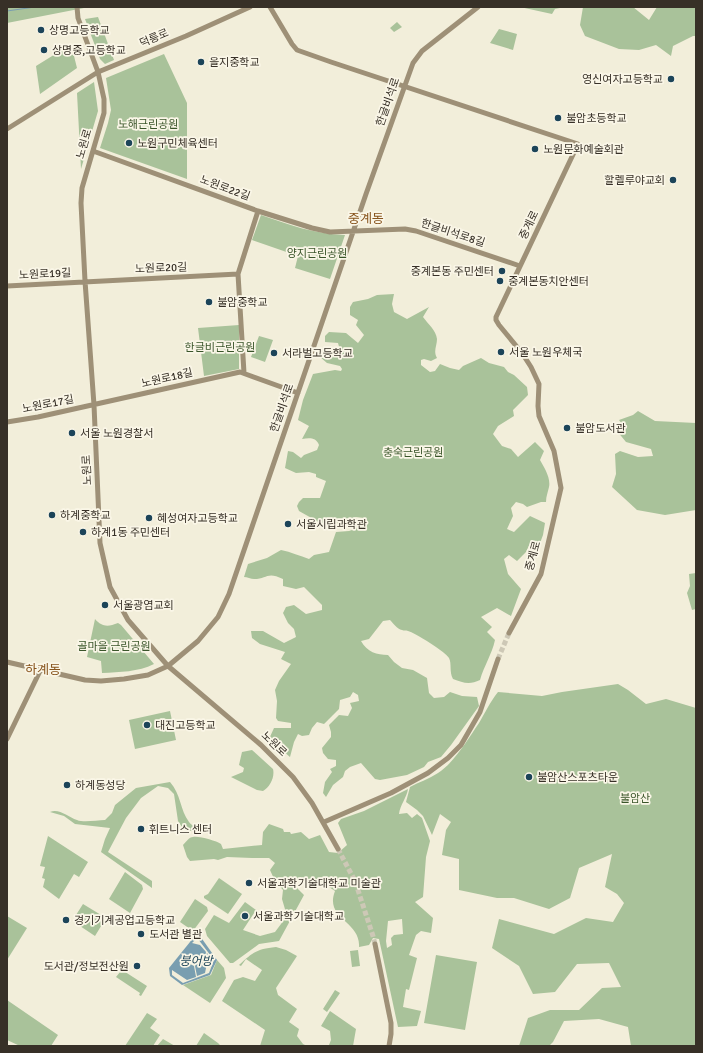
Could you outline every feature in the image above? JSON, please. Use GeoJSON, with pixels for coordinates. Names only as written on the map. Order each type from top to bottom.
{"type":"FeatureCollection","features":[{"type":"Feature","properties":{"kind":"street","name":"노원로"},"geometry":{"type":"LineString","coordinates":[[77,7],[78,18],[98,72],[104,99],[104,113],[82,192],[85,282],[94,405],[100,543],[110,587],[128,620],[168,666],[261,745],[293,777],[324,822],[338,849]]}},
{"type":"Feature","properties":{"kind":"street","name":"덕릉로"},"geometry":{"type":"LineString","coordinates":[[7,129],[98,72],[250,7]]}},
{"type":"Feature","properties":{"kind":"street","name":"중계로"},"geometry":{"type":"LineString","coordinates":[[270,7],[297,50],[578,144],[496,315],[496,320],[522,353],[539,384],[539,416],[554,451],[561,488],[540,574],[509,633]]}},
{"type":"Feature","properties":{"kind":"street","name":"한글비석로"},"geometry":{"type":"LineString","coordinates":[[7,662],[85,680],[101,681],[143,676],[158,672],[168,666],[198,641],[213,625],[229,594],[413,63],[422,51],[478,7]]}},
{"type":"Feature","properties":{"kind":"street","name":"노원로22길"},"geometry":{"type":"LineString","coordinates":[[93,150],[258,211],[330,232],[354,232]]}},
{"type":"Feature","properties":{"kind":"street"},"geometry":{"type":"LineString","coordinates":[[258,211],[238,274],[244,373],[298,393]]}},
{"type":"Feature","properties":{"kind":"street","name":"한글비석로8길"},"geometry":{"type":"LineString","coordinates":[[354,232],[405,229],[416,231],[520,266]]}},
{"type":"Feature","properties":{"kind":"street","name":"노원로20길"},"geometry":{"type":"LineString","coordinates":[[85,282],[238,274]]}},
{"type":"Feature","properties":{"kind":"street","name":"노원로19길"},"geometry":{"type":"LineString","coordinates":[[7,286],[85,282]]}},
{"type":"Feature","properties":{"kind":"street","name":"노원로18길"},"geometry":{"type":"LineString","coordinates":[[94,405],[235,373],[244,373]]}},
{"type":"Feature","properties":{"kind":"street","name":"노원로17길"},"geometry":{"type":"LineString","coordinates":[[7,422],[94,405]]}},
{"type":"Feature","properties":{"kind":"street"},"geometry":{"type":"LineString","coordinates":[[324,822],[391,793],[428,773],[448,758],[461,745],[480,712],[498,659]]}},
{"type":"Feature","properties":{"kind":"street"},"geometry":{"type":"LineString","coordinates":[[7,739],[41,669]]}},
{"type":"Feature","properties":{"kind":"street"},"geometry":{"type":"LineString","coordinates":[[375,944],[390,1023],[391,1034],[389,1046]]}},
{"type":"Feature","properties":{"kind":"green space"},"geometry":{"type":"Polygon","coordinates":[[[7,7],[89,7],[7,23],[7,7]]]}},
{"type":"Feature","properties":{"kind":"green space"},"geometry":{"type":"Polygon","coordinates":[[[520,7],[565,7],[555,9],[552,14],[520,7]]]}},
{"type":"Feature","properties":{"kind":"green space"},"geometry":{"type":"Polygon","coordinates":[[[583,7],[633,7],[649,20],[657,7],[696,7],[696,36],[673,46],[671,56],[656,45],[639,50],[619,49],[585,36],[580,25],[583,7]]]}},
{"type":"Feature","properties":{"kind":"green space"},"geometry":{"type":"Polygon","coordinates":[[[98,17],[114,60],[105,64],[100,59],[85,19],[98,17]]]}},
{"type":"Feature","properties":{"kind":"green space"},"geometry":{"type":"Polygon","coordinates":[[[397,22],[402,27],[394,32],[390,28],[397,22]]]}},
{"type":"Feature","properties":{"kind":"green space"},"geometry":{"type":"Polygon","coordinates":[[[499,29],[517,34],[513,50],[490,43],[499,29]]]}},
{"type":"Feature","properties":{"kind":"green space"},"geometry":{"type":"Polygon","coordinates":[[[65,48],[74,56],[77,68],[40,94],[36,66],[65,48]]]}},
{"type":"Feature","properties":{"kind":"green space","name":"노해근린공원"},"geometry":{"type":"Polygon","coordinates":[[[164,54],[187,103],[187,179],[100,148],[111,110],[106,78],[164,54]]]}},
{"type":"Feature","properties":{"kind":"green space"},"geometry":{"type":"Polygon","coordinates":[[[94,82],[98,111],[81,169],[77,93],[94,82]]]}},
{"type":"Feature","properties":{"kind":"green space","name":"양지근린공원"},"geometry":{"type":"Polygon","coordinates":[[[261,215],[312,231],[345,235],[330,279],[295,268],[298,256],[252,240],[261,215]]]}},
{"type":"Feature","properties":{"kind":"green space","name":"충숙근린공원"},"geometry":{"type":"Polygon","coordinates":[[[394,294],[392,304],[394,312],[407,319],[429,307],[423,317],[436,336],[435,353],[437,358],[431,361],[424,359],[421,360],[421,365],[430,372],[435,371],[440,364],[459,370],[463,366],[481,358],[489,363],[504,367],[527,387],[528,395],[513,410],[514,416],[498,426],[493,434],[502,446],[511,449],[518,457],[535,442],[544,451],[540,460],[549,480],[546,502],[541,502],[527,507],[516,502],[511,508],[513,516],[507,529],[514,532],[530,516],[545,523],[540,543],[531,541],[526,552],[517,561],[509,555],[504,559],[508,574],[521,589],[511,616],[497,608],[481,617],[492,627],[487,632],[495,640],[480,680],[473,683],[466,683],[453,679],[450,660],[447,655],[417,635],[398,628],[390,620],[383,621],[369,639],[361,641],[369,650],[388,655],[402,668],[413,670],[427,678],[429,693],[434,698],[444,697],[450,692],[462,696],[477,697],[479,706],[441,757],[428,762],[424,767],[407,775],[380,780],[375,779],[361,763],[350,767],[345,771],[343,777],[333,785],[326,797],[323,793],[325,782],[332,772],[330,769],[336,766],[336,760],[328,759],[323,753],[322,748],[331,737],[329,725],[339,715],[348,716],[352,708],[350,703],[359,701],[358,695],[353,692],[350,697],[340,700],[339,709],[324,724],[317,722],[309,735],[302,736],[298,734],[290,757],[269,739],[274,728],[291,728],[291,723],[278,721],[276,718],[277,701],[275,690],[279,681],[291,664],[281,659],[285,652],[260,644],[252,638],[251,631],[263,631],[284,643],[296,637],[294,629],[288,623],[283,613],[286,607],[294,605],[306,614],[322,610],[322,605],[304,587],[296,589],[283,586],[283,579],[278,577],[270,575],[254,579],[244,577],[248,564],[267,558],[281,550],[309,559],[314,555],[329,552],[336,532],[349,531],[364,526],[364,518],[356,517],[341,523],[322,524],[299,511],[297,506],[303,498],[320,498],[326,481],[316,477],[316,474],[309,472],[296,473],[285,468],[288,451],[293,452],[301,458],[304,455],[317,450],[319,445],[314,439],[302,439],[309,426],[298,420],[303,400],[313,374],[335,370],[341,371],[342,369],[340,366],[327,363],[320,357],[322,355],[329,357],[337,356],[340,350],[338,343],[325,342],[325,336],[329,332],[346,333],[358,343],[364,335],[356,325],[358,320],[350,315],[350,307],[353,302],[368,299],[377,295],[394,294]]]}},
{"type":"Feature","properties":{"kind":"green space","name":"한글비근린공원"},"geometry":{"type":"Polygon","coordinates":[[[239,325],[239,369],[204,376],[198,328],[239,325]]]}},
{"type":"Feature","properties":{"kind":"green space"},"geometry":{"type":"Polygon","coordinates":[[[259,336],[273,340],[265,362],[251,357],[259,336]]]}},
{"type":"Feature","properties":{"kind":"green space"},"geometry":{"type":"Polygon","coordinates":[[[638,411],[655,421],[696,423],[696,510],[665,515],[637,510],[612,487],[616,474],[615,454],[620,451],[638,457],[653,456],[651,449],[626,442],[617,431],[622,424],[619,420],[633,415],[638,411]]]}},
{"type":"Feature","properties":{"kind":"green space"},"geometry":{"type":"Polygon","coordinates":[[[696,573],[696,609],[692,610],[687,593],[690,586],[689,574],[696,573]]]}},
{"type":"Feature","properties":{"kind":"green space","name":"골마을 근린공원"},"geometry":{"type":"Polygon","coordinates":[[[95,619],[100,624],[105,626],[118,623],[121,625],[154,664],[135,670],[102,673],[101,661],[87,657],[95,619]]]}},
{"type":"Feature","properties":{"kind":"green space","name":"불암산"},"geometry":{"type":"Polygon","coordinates":[[[618,684],[646,704],[666,699],[696,708],[696,1046],[631,1046],[628,1027],[599,1019],[564,1021],[553,1042],[549,1046],[519,1046],[528,1018],[550,1010],[579,1010],[602,988],[621,987],[609,963],[577,964],[555,992],[533,994],[519,966],[492,948],[499,919],[554,934],[586,918],[613,922],[624,903],[617,894],[605,887],[612,854],[579,868],[570,898],[549,909],[514,898],[497,898],[459,890],[459,859],[442,855],[446,830],[451,822],[440,814],[432,835],[423,816],[406,802],[410,787],[435,775],[450,763],[479,723],[498,692],[542,696],[618,684]]]}},
{"type":"Feature","properties":{"kind":"green space"},"geometry":{"type":"Polygon","coordinates":[[[170,711],[176,740],[135,749],[129,720],[170,711]]]}},
{"type":"Feature","properties":{"kind":"green space"},"geometry":{"type":"Polygon","coordinates":[[[252,750],[273,769],[271,782],[263,791],[257,790],[231,777],[243,772],[244,768],[239,765],[242,752],[252,750]]]}},
{"type":"Feature","properties":{"kind":"green space"},"geometry":{"type":"Polygon","coordinates":[[[170,782],[174,787],[189,822],[202,832],[184,830],[178,821],[174,794],[168,788],[158,786],[141,798],[126,818],[108,852],[152,881],[152,888],[101,852],[110,828],[75,824],[64,816],[50,812],[57,811],[80,821],[105,820],[112,813],[115,805],[136,788],[170,782]]]}},
{"type":"Feature","properties":{"kind":"green space"},"geometry":{"type":"Polygon","coordinates":[[[408,789],[399,814],[407,813],[412,818],[417,814],[422,818],[430,841],[426,857],[423,897],[415,902],[433,918],[431,933],[421,931],[416,935],[409,955],[417,958],[409,990],[406,989],[403,1007],[421,1011],[417,1026],[398,1027],[379,939],[373,938],[369,945],[359,947],[358,938],[355,931],[334,908],[333,900],[335,891],[317,879],[309,884],[300,877],[295,886],[304,895],[279,941],[259,944],[233,963],[230,963],[207,936],[205,929],[214,915],[229,923],[245,902],[256,910],[243,930],[260,936],[275,932],[287,916],[282,899],[283,890],[275,881],[270,870],[275,863],[269,858],[227,857],[218,860],[190,861],[183,845],[190,838],[196,837],[219,843],[223,849],[262,845],[263,832],[269,824],[283,829],[284,832],[290,832],[291,834],[301,832],[309,839],[320,835],[329,852],[338,853],[347,845],[338,823],[341,819],[364,811],[408,789]],[[402,919],[388,921],[386,941],[387,948],[392,945],[391,938],[394,935],[403,934],[402,919]]]}},
{"type":"Feature","properties":{"kind":"green space"},"geometry":{"type":"Polygon","coordinates":[[[48,836],[88,862],[79,877],[74,874],[59,899],[43,887],[45,879],[42,878],[45,867],[40,866],[48,836]]]}},
{"type":"Feature","properties":{"kind":"green space"},"geometry":{"type":"Polygon","coordinates":[[[125,872],[142,885],[143,889],[130,913],[109,899],[125,872]]]}},
{"type":"Feature","properties":{"kind":"green space"},"geometry":{"type":"Polygon","coordinates":[[[219,878],[242,894],[228,914],[204,898],[219,878]]]}},
{"type":"Feature","properties":{"kind":"green space"},"geometry":{"type":"Polygon","coordinates":[[[195,899],[207,907],[208,911],[193,931],[180,922],[195,899]]]}},
{"type":"Feature","properties":{"kind":"green space"},"geometry":{"type":"Polygon","coordinates":[[[83,904],[106,918],[95,936],[74,922],[78,916],[76,915],[83,904]]]}},
{"type":"Feature","properties":{"kind":"green space"},"geometry":{"type":"Polygon","coordinates":[[[7,916],[27,928],[7,960],[7,916]]]}},
{"type":"Feature","properties":{"kind":"green space"},"geometry":{"type":"Polygon","coordinates":[[[276,947],[297,956],[276,988],[278,995],[297,1009],[289,1022],[299,1029],[297,1036],[303,1044],[307,1046],[260,1046],[265,1030],[222,1001],[234,980],[243,977],[255,981],[262,970],[246,959],[241,966],[239,965],[248,957],[256,952],[276,947]]]}},
{"type":"Feature","properties":{"kind":"green space"},"geometry":{"type":"Polygon","coordinates":[[[358,950],[360,966],[352,967],[350,951],[358,950]]]}},
{"type":"Feature","properties":{"kind":"green space"},"geometry":{"type":"Polygon","coordinates":[[[436,955],[477,962],[465,1030],[424,1023],[436,955]]]}},
{"type":"Feature","properties":{"kind":"green space"},"geometry":{"type":"Polygon","coordinates":[[[217,960],[224,968],[226,978],[210,1003],[183,985],[211,975],[217,960]]]}},
{"type":"Feature","properties":{"kind":"green space"},"geometry":{"type":"Polygon","coordinates":[[[119,968],[147,986],[141,996],[139,995],[140,993],[116,977],[120,972],[119,968]]]}},
{"type":"Feature","properties":{"kind":"green space"},"geometry":{"type":"Polygon","coordinates":[[[335,990],[340,993],[327,1012],[323,1009],[335,990]]]}},
{"type":"Feature","properties":{"kind":"green space"},"geometry":{"type":"Polygon","coordinates":[[[7,1000],[58,1035],[51,1046],[20,1046],[7,1040],[7,1000]]]}},
{"type":"Feature","properties":{"kind":"green space"},"geometry":{"type":"Polygon","coordinates":[[[330,1011],[356,1029],[353,1046],[327,1046],[331,1040],[330,1031],[321,1026],[330,1011]]]}},
{"type":"Feature","properties":{"kind":"green space"},"geometry":{"type":"Polygon","coordinates":[[[147,1013],[157,1019],[150,1028],[160,1035],[153,1046],[125,1046],[147,1013]]]}},
{"type":"Feature","properties":{"kind":"green space"},"geometry":{"type":"Polygon","coordinates":[[[204,1033],[218,1043],[221,1046],[196,1046],[204,1033]]]}},
{"type":"Feature","properties":{"kind":"green space"},"geometry":{"type":"Polygon","coordinates":[[[163,1039],[175,1046],[157,1046],[163,1039]]]}},
{"type":"Feature","properties":{"kind":"water","name":"붕어방"},"geometry":{"type":"Polygon","coordinates":[[[200,936],[217,960],[210,975],[182,985],[170,976],[169,968],[194,937],[200,936]]]}},
{"type":"Feature","properties":{"kind":"pier"},"geometry":{"type":"Polygon","coordinates":[[[198,939],[214,960],[209,973],[183,983],[172,975],[172,970],[187,980],[196,977],[194,966],[190,964],[190,961],[181,954],[182,953],[191,960],[204,960],[206,952],[200,945],[192,943],[198,939]],[[207,953],[205,960],[207,967],[210,967],[212,961],[207,953]],[[204,961],[197,963],[195,966],[197,976],[205,973],[206,968],[204,961]]]}},
{"type":"Feature","properties":{"kind":"waterway"},"geometry":{"type":"LineString","coordinates":[[7,11],[35,7]]}},
{"type":"Feature","properties":{"kind":"tunnel"},"geometry":{"type":"LineString","coordinates":[[498,659],[509,633]]}},
{"type":"Feature","properties":{"kind":"tunnel"},"geometry":{"type":"LineString","coordinates":[[338,849],[355,881],[375,944]]}},
{"type":"Feature","properties":{"kind":"place","name":"상명고등학교"},"geometry":{"type":"Point","coordinates":[41,30]}},
{"type":"Feature","properties":{"kind":"place","name":"상명중,고등학교"},"geometry":{"type":"Point","coordinates":[44,50]}},
{"type":"Feature","properties":{"kind":"place","name":"을지중학교"},"geometry":{"type":"Point","coordinates":[201,62]}},
{"type":"Feature","properties":{"kind":"place","name":"영신여자고등학교"},"geometry":{"type":"Point","coordinates":[671,79]}},
{"type":"Feature","properties":{"kind":"place","name":"불암초등학교"},"geometry":{"type":"Point","coordinates":[558,118]}},
{"type":"Feature","properties":{"kind":"place","name":"노원구민체육센터"},"geometry":{"type":"Point","coordinates":[129,143]}},
{"type":"Feature","properties":{"kind":"place","name":"노원문화예술회관"},"geometry":{"type":"Point","coordinates":[535,149]}},
{"type":"Feature","properties":{"kind":"place","name":"할렐루야교회"},"geometry":{"type":"Point","coordinates":[673,180]}},
{"type":"Feature","properties":{"kind":"place","name":"중계본동 주민센터"},"geometry":{"type":"Point","coordinates":[502,271]}},
{"type":"Feature","properties":{"kind":"place","name":"중계본동치안센터"},"geometry":{"type":"Point","coordinates":[500,281]}},
{"type":"Feature","properties":{"kind":"place","name":"불암중학교"},"geometry":{"type":"Point","coordinates":[209,302]}},
{"type":"Feature","properties":{"kind":"place","name":"서울 노원우체국"},"geometry":{"type":"Point","coordinates":[501,352]}},
{"type":"Feature","properties":{"kind":"place","name":"서라벌고등학교"},"geometry":{"type":"Point","coordinates":[274,353]}},
{"type":"Feature","properties":{"kind":"place","name":"불암도서관"},"geometry":{"type":"Point","coordinates":[567,428]}},
{"type":"Feature","properties":{"kind":"place","name":"서울 노원경찰서"},"geometry":{"type":"Point","coordinates":[72,433]}},
{"type":"Feature","properties":{"kind":"place","name":"하계중학교"},"geometry":{"type":"Point","coordinates":[52,515]}},
{"type":"Feature","properties":{"kind":"place","name":"혜성여자고등학교"},"geometry":{"type":"Point","coordinates":[149,518]}},
{"type":"Feature","properties":{"kind":"place","name":"서울시립과학관"},"geometry":{"type":"Point","coordinates":[288,524]}},
{"type":"Feature","properties":{"kind":"place","name":"하계1동 주민센터"},"geometry":{"type":"Point","coordinates":[83,532]}},
{"type":"Feature","properties":{"kind":"place","name":"서울광염교회"},"geometry":{"type":"Point","coordinates":[105,605]}},
{"type":"Feature","properties":{"kind":"place","name":"대진고등학교"},"geometry":{"type":"Point","coordinates":[147,725]}},
{"type":"Feature","properties":{"kind":"place","name":"불암산스포츠타운"},"geometry":{"type":"Point","coordinates":[529,777]}},
{"type":"Feature","properties":{"kind":"place","name":"하계동성당"},"geometry":{"type":"Point","coordinates":[67,785]}},
{"type":"Feature","properties":{"kind":"place","name":"휘트니스 센터"},"geometry":{"type":"Point","coordinates":[141,829]}},
{"type":"Feature","properties":{"kind":"place","name":"서울과학기술대학교 미술관"},"geometry":{"type":"Point","coordinates":[249,883]}},
{"type":"Feature","properties":{"kind":"place","name":"서울과학기술대학교"},"geometry":{"type":"Point","coordinates":[245,916]}},
{"type":"Feature","properties":{"kind":"place","name":"경기기계공업고등학교"},"geometry":{"type":"Point","coordinates":[66,920]}},
{"type":"Feature","properties":{"kind":"place","name":"도서관 별관"},"geometry":{"type":"Point","coordinates":[141,934]}},
{"type":"Feature","properties":{"kind":"place","name":"도서관/정보전산원"},"geometry":{"type":"Point","coordinates":[137,966]}},
{"type":"Feature","properties":{"kind":"district","name":"중계동"},"geometry":{"type":"Point","coordinates":[366,219]}},
{"type":"Feature","properties":{"kind":"district","name":"하계동"},"geometry":{"type":"Point","coordinates":[43,670]}}]}
